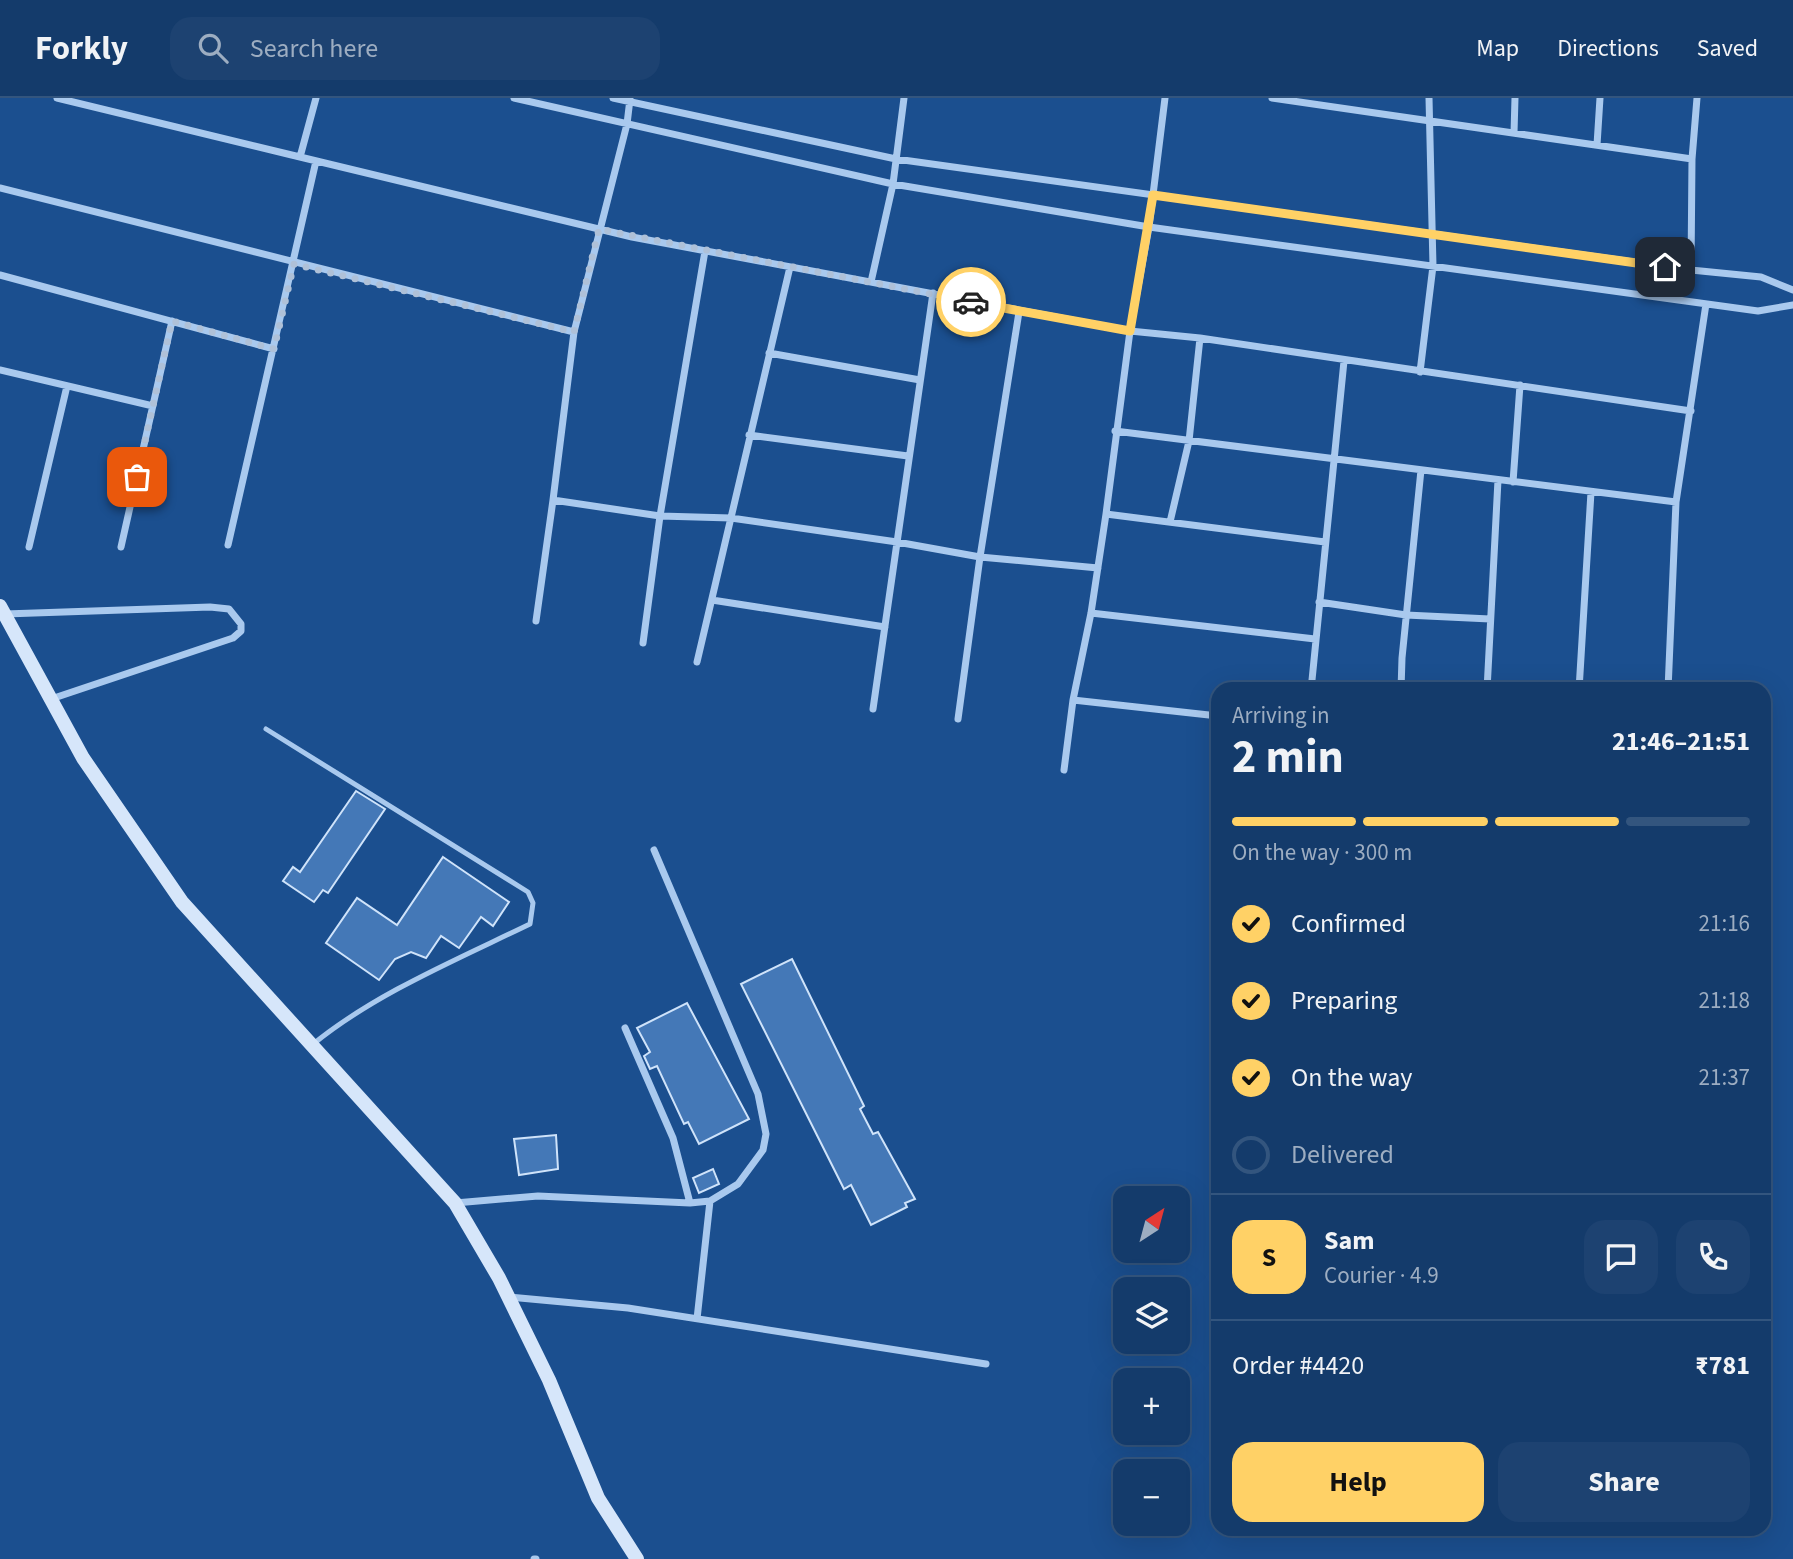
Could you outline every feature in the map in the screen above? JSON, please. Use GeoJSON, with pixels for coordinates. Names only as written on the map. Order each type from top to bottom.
{"type":"FeatureCollection","features":[{"type":"Feature","properties":{"kind":"street"},"geometry":{"type":"LineString","coordinates":[[57,98],[599,229],[1019,312],[1130,331],[1200,338],[1691,411]]}},
{"type":"Feature","properties":{"kind":"street"},"geometry":{"type":"LineString","coordinates":[[300,157],[316,98]]}},
{"type":"Feature","properties":{"kind":"street"},"geometry":{"type":"LineString","coordinates":[[514,98],[893,184],[1149,227],[1758,311],[1793,305]]}},
{"type":"Feature","properties":{"kind":"street"},"geometry":{"type":"LineString","coordinates":[[613,98],[896,159],[1691,270],[1760,277],[1793,290]]}},
{"type":"Feature","properties":{"kind":"street"},"geometry":{"type":"LineString","coordinates":[[871,282],[893,184],[904,98]]}},
{"type":"Feature","properties":{"kind":"street"},"geometry":{"type":"LineString","coordinates":[[1064,770],[1073,700],[1098,568],[1115,431],[1149,227],[1165,98]]}},
{"type":"Feature","properties":{"kind":"street"},"geometry":{"type":"LineString","coordinates":[[1272,98],[1327,102],[1430,121],[1692,159]]}},
{"type":"Feature","properties":{"kind":"street"},"geometry":{"type":"LineString","coordinates":[[1420,372],[1433,266],[1429,98]]}},
{"type":"Feature","properties":{"kind":"street"},"geometry":{"type":"LineString","coordinates":[[1514,133],[1515,98]]}},
{"type":"Feature","properties":{"kind":"street"},"geometry":{"type":"LineString","coordinates":[[1597,145],[1600,98]]}},
{"type":"Feature","properties":{"kind":"street"},"geometry":{"type":"LineString","coordinates":[[1691,270],[1692,159],[1698,98]]}},
{"type":"Feature","properties":{"kind":"street"},"geometry":{"type":"LineString","coordinates":[[536,621],[574,332],[630,100]]}},
{"type":"Feature","properties":{"kind":"street"},"geometry":{"type":"LineString","coordinates":[[228,545],[316,161]]}},
{"type":"Feature","properties":{"kind":"street"},"geometry":{"type":"LineString","coordinates":[[0,188],[294,264],[574,332]]}},
{"type":"Feature","properties":{"kind":"street"},"geometry":{"type":"LineString","coordinates":[[643,643],[660,516],[705,251]]}},
{"type":"Feature","properties":{"kind":"street"},"geometry":{"type":"LineString","coordinates":[[696,662],[790,267]]}},
{"type":"Feature","properties":{"kind":"street"},"geometry":{"type":"LineString","coordinates":[[0,275],[274,349]]}},
{"type":"Feature","properties":{"kind":"street"},"geometry":{"type":"LineString","coordinates":[[873,709],[933,293]]}},
{"type":"Feature","properties":{"kind":"street"},"geometry":{"type":"LineString","coordinates":[[1668,682],[1676,502],[1706,304]]}},
{"type":"Feature","properties":{"kind":"street"},"geometry":{"type":"LineString","coordinates":[[958,719],[980,557],[1019,312]]}},
{"type":"Feature","properties":{"kind":"street"},"geometry":{"type":"LineString","coordinates":[[121,547],[172,321]]}},
{"type":"Feature","properties":{"kind":"street"},"geometry":{"type":"LineString","coordinates":[[1171,522],[1189,441],[1200,338]]}},
{"type":"Feature","properties":{"kind":"street"},"geometry":{"type":"LineString","coordinates":[[769,353],[920,380]]}},
{"type":"Feature","properties":{"kind":"street"},"geometry":{"type":"LineString","coordinates":[[1312,682],[1344,361]]}},
{"type":"Feature","properties":{"kind":"street"},"geometry":{"type":"LineString","coordinates":[[0,370],[153,406]]}},
{"type":"Feature","properties":{"kind":"street"},"geometry":{"type":"LineString","coordinates":[[1513,482],[1520,385]]}},
{"type":"Feature","properties":{"kind":"street"},"geometry":{"type":"LineString","coordinates":[[29,547],[67,386]]}},
{"type":"Feature","properties":{"kind":"street"},"geometry":{"type":"LineString","coordinates":[[1115,431],[1676,502]]}},
{"type":"Feature","properties":{"kind":"street"},"geometry":{"type":"LineString","coordinates":[[750,435],[908,456]]}},
{"type":"Feature","properties":{"kind":"street"},"geometry":{"type":"LineString","coordinates":[[1402,682],[1406,615],[1421,470]]}},
{"type":"Feature","properties":{"kind":"street"},"geometry":{"type":"LineString","coordinates":[[1486,682],[1498,480]]}},
{"type":"Feature","properties":{"kind":"street"},"geometry":{"type":"LineString","coordinates":[[1579,682],[1591,492]]}},
{"type":"Feature","properties":{"kind":"street"},"geometry":{"type":"LineString","coordinates":[[553,500],[660,516],[731,518],[980,557],[1098,568]]}},
{"type":"Feature","properties":{"kind":"street"},"geometry":{"type":"LineString","coordinates":[[1106,514],[1325,541]]}},
{"type":"Feature","properties":{"kind":"street"},"geometry":{"type":"LineString","coordinates":[[712,600],[885,627]]}},
{"type":"Feature","properties":{"kind":"street"},"geometry":{"type":"LineString","coordinates":[[1319,602],[1406,615],[1490,619]]}},
{"type":"Feature","properties":{"kind":"street"},"geometry":{"type":"LineString","coordinates":[[51,699],[233,638],[241,631],[242,624],[229,609],[209,607],[2,610],[83,758],[182,902],[456,1203],[508,1297],[549,1380],[598,1499],[636,1559]]}},
{"type":"Feature","properties":{"kind":"street"},"geometry":{"type":"LineString","coordinates":[[1091,613],[1315,639]]}},
{"type":"Feature","properties":{"kind":"street"},"geometry":{"type":"LineString","coordinates":[[1073,700],[1211,715]]}},
{"type":"Feature","properties":{"kind":"street"},"geometry":{"type":"LineString","coordinates":[[456,1203],[538,1196],[690,1203],[710,1201],[738,1184],[752,1169],[763,1150],[766,1134],[758,1094],[654,850]]}},
{"type":"Feature","properties":{"kind":"street"},"geometry":{"type":"LineString","coordinates":[[625,1028],[673,1138],[690,1203]]}},
{"type":"Feature","properties":{"kind":"street"},"geometry":{"type":"LineString","coordinates":[[697,1319],[710,1201]]}},
{"type":"Feature","properties":{"kind":"street"},"geometry":{"type":"LineString","coordinates":[[508,1297],[628,1308],[986,1364]]}},
{"type":"Feature","properties":{"kind":"lane"},"geometry":{"type":"LineString","coordinates":[[266,729],[528,892],[533,903],[530,924],[379,1001],[311,1046]]}},
{"type":"Feature","properties":{"kind":"building"},"geometry":{"type":"Polygon","coordinates":[[[356,791],[385,809],[328,893],[323,890],[314,902],[283,881],[293,867],[300,872],[356,791]]]}},
{"type":"Feature","properties":{"kind":"building"},"geometry":{"type":"Polygon","coordinates":[[[443,857],[509,902],[493,926],[481,917],[459,948],[441,936],[426,958],[411,952],[395,959],[379,980],[326,943],[357,898],[397,925],[443,857]]]}},
{"type":"Feature","properties":{"kind":"building"},"geometry":{"type":"Polygon","coordinates":[[[792,959],[864,1106],[860,1109],[873,1134],[878,1132],[915,1199],[905,1203],[907,1207],[871,1225],[851,1185],[844,1189],[741,984],[792,959]]]}},
{"type":"Feature","properties":{"kind":"building"},"geometry":{"type":"Polygon","coordinates":[[[687,1003],[749,1119],[699,1144],[688,1122],[684,1124],[657,1066],[650,1069],[644,1056],[650,1052],[637,1028],[687,1003]]]}},
{"type":"Feature","properties":{"kind":"building"},"geometry":{"type":"Polygon","coordinates":[[[556,1135],[558,1169],[519,1175],[514,1139],[556,1135]]]}},
{"type":"Feature","properties":{"kind":"building"},"geometry":{"type":"Polygon","coordinates":[[[713,1169],[719,1184],[699,1193],[693,1178],[713,1169]]]}},
{"type":"Feature","properties":{"kind":"way so far"},"geometry":{"type":"LineString","coordinates":[[137,477],[172,321],[274,349],[294,264],[574,332],[599,229],[971,302]]}},
{"type":"Feature","properties":{"kind":"route"},"geometry":{"type":"LineString","coordinates":[[971,302],[1130,331],[1153,195],[1665,267]]}}]}
